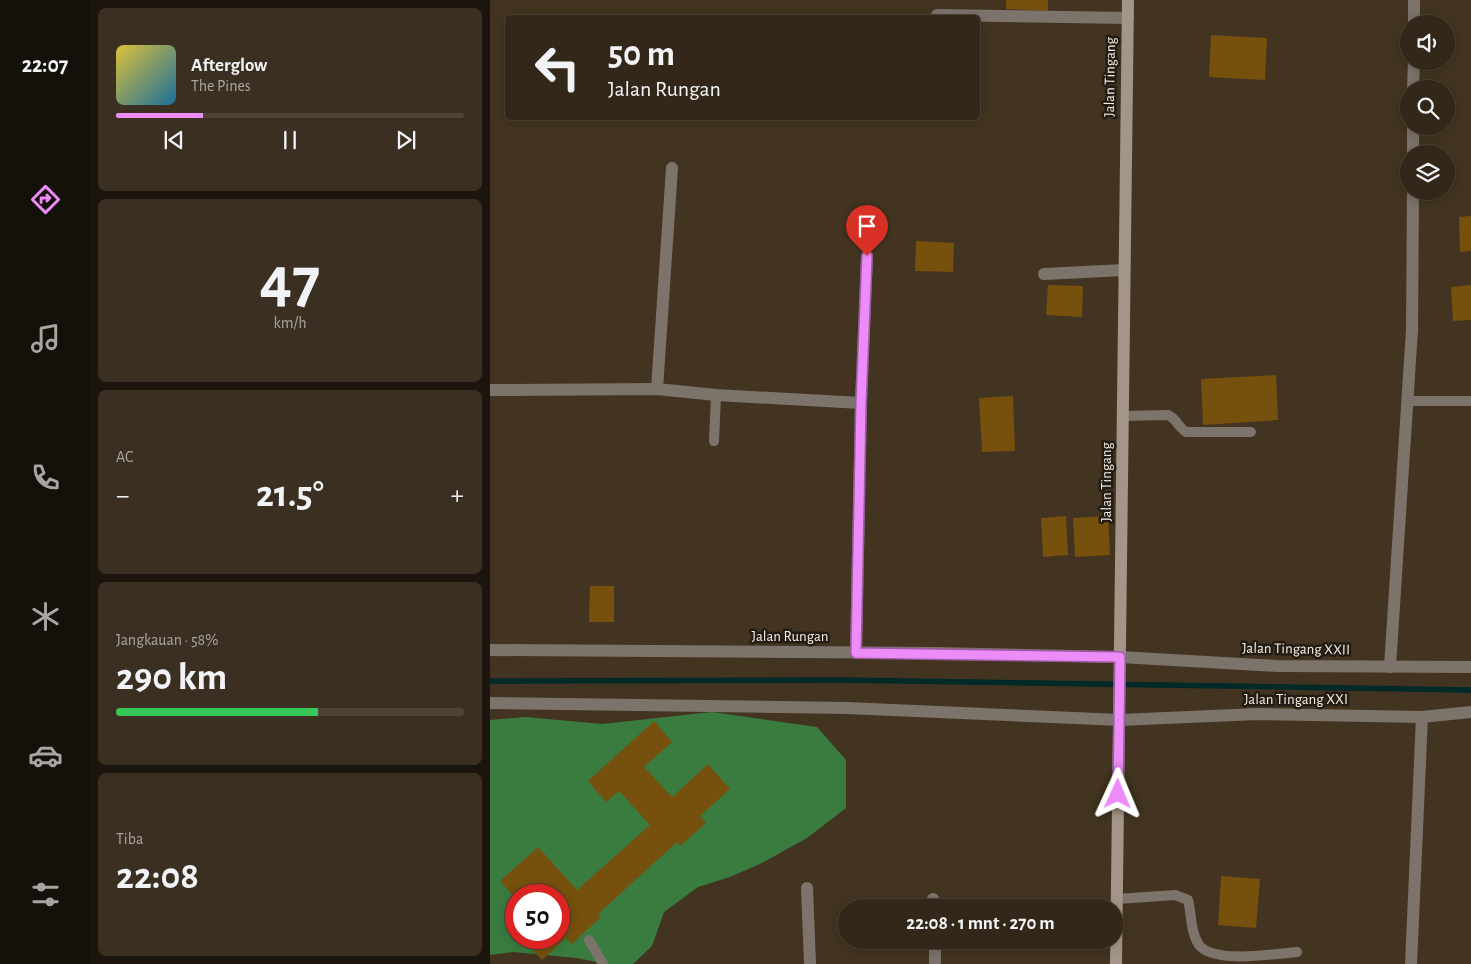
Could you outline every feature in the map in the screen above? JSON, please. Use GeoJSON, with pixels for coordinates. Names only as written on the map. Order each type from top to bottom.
{"type":"FeatureCollection","features":[{"type":"Feature","properties":{"kind":"main road","name":"Jalan Tingang"},"geometry":{"type":"LineString","coordinates":[[1117,899],[1128,0]]}},
{"type":"Feature","properties":{"kind":"main road","name":"Jalan Tingang"},"geometry":{"type":"LineString","coordinates":[[1116,949],[1116,964]]}},
{"type":"Feature","properties":{"kind":"street"},"geometry":{"type":"LineString","coordinates":[[1414,0],[1414,15]]}},
{"type":"Feature","properties":{"kind":"street"},"geometry":{"type":"LineString","coordinates":[[937,14],[1128,18]]}},
{"type":"Feature","properties":{"kind":"street"},"geometry":{"type":"LineString","coordinates":[[657,389],[672,168]]}},
{"type":"Feature","properties":{"kind":"street"},"geometry":{"type":"LineString","coordinates":[[1390,667],[1412,330],[1413,200]]}},
{"type":"Feature","properties":{"kind":"street"},"geometry":{"type":"LineString","coordinates":[[856,653],[861,403],[867,256]]}},
{"type":"Feature","properties":{"kind":"street"},"geometry":{"type":"LineString","coordinates":[[1044,274],[1124,270]]}},
{"type":"Feature","properties":{"kind":"street"},"geometry":{"type":"LineString","coordinates":[[490,390],[657,389],[716,395],[861,403]]}},
{"type":"Feature","properties":{"kind":"street","name":"Jalan Rungan"},"geometry":{"type":"LineString","coordinates":[[490,650],[856,653],[1120,663]]}},
{"type":"Feature","properties":{"kind":"street","name":"Jalan Tingang XXII"},"geometry":{"type":"LineString","coordinates":[[1120,663],[1471,667]]}},
{"type":"Feature","properties":{"kind":"street"},"geometry":{"type":"LineString","coordinates":[[490,703],[847,708],[1120,720]]}},
{"type":"Feature","properties":{"kind":"street","name":"Jalan Tingang XXI"},"geometry":{"type":"LineString","coordinates":[[1120,720],[1257,714],[1422,717],[1471,712]]}},
{"type":"Feature","properties":{"kind":"street"},"geometry":{"type":"LineString","coordinates":[[1412,964],[1422,717]]}},
{"type":"Feature","properties":{"kind":"street"},"geometry":{"type":"LineString","coordinates":[[807,888],[810,964]]}},
{"type":"Feature","properties":{"kind":"street"},"geometry":{"type":"LineString","coordinates":[[935,949],[935,964]]}},
{"type":"Feature","properties":{"kind":"lane"},"geometry":{"type":"LineString","coordinates":[[714,441],[716,395]]}},
{"type":"Feature","properties":{"kind":"lane"},"geometry":{"type":"LineString","coordinates":[[1408,401],[1471,401]]}},
{"type":"Feature","properties":{"kind":"lane"},"geometry":{"type":"LineString","coordinates":[[1122,416],[1168,415],[1173,417],[1186,432],[1251,432]]}},
{"type":"Feature","properties":{"kind":"lane"},"geometry":{"type":"LineString","coordinates":[[1117,899],[1175,895],[1188,900],[1191,926],[1200,946],[1213,956],[1226,958],[1298,952]]}},
{"type":"Feature","properties":{"kind":"lane"},"geometry":{"type":"LineString","coordinates":[[589,940],[603,964]]}},
{"type":"Feature","properties":{"kind":"green space"},"geometry":{"type":"Polygon","coordinates":[[[712,712],[817,727],[846,760],[846,808],[807,838],[760,864],[730,877],[698,887],[664,912],[652,946],[633,964],[607,964],[576,958],[513,952],[490,955],[490,720],[525,717],[602,724],[712,712]]]}},
{"type":"Feature","properties":{"kind":"building"},"geometry":{"type":"Polygon","coordinates":[[[1006,0],[1048,0],[1048,11],[1006,9],[1006,0]]]}},
{"type":"Feature","properties":{"kind":"building"},"geometry":{"type":"Polygon","coordinates":[[[1211,35],[1267,38],[1265,80],[1209,77],[1211,35]]]}},
{"type":"Feature","properties":{"kind":"building"},"geometry":{"type":"Polygon","coordinates":[[[1471,216],[1471,251],[1460,252],[1459,217],[1471,216]]]}},
{"type":"Feature","properties":{"kind":"building"},"geometry":{"type":"Polygon","coordinates":[[[916,241],[954,243],[953,272],[915,271],[916,241]]]}},
{"type":"Feature","properties":{"kind":"building"},"geometry":{"type":"Polygon","coordinates":[[[1048,285],[1083,286],[1082,317],[1046,315],[1048,285]]]}},
{"type":"Feature","properties":{"kind":"building"},"geometry":{"type":"Polygon","coordinates":[[[1471,285],[1471,320],[1453,321],[1451,287],[1471,285]]]}},
{"type":"Feature","properties":{"kind":"building"},"geometry":{"type":"Polygon","coordinates":[[[1276,375],[1278,420],[1203,425],[1201,379],[1276,375]]]}},
{"type":"Feature","properties":{"kind":"building"},"geometry":{"type":"Polygon","coordinates":[[[1013,396],[1015,451],[982,452],[979,398],[1013,396]]]}},
{"type":"Feature","properties":{"kind":"building"},"geometry":{"type":"Polygon","coordinates":[[[1066,516],[1068,555],[1043,557],[1041,518],[1066,516]]]}},
{"type":"Feature","properties":{"kind":"building"},"geometry":{"type":"Polygon","coordinates":[[[1108,516],[1110,555],[1075,557],[1073,518],[1108,516]]]}},
{"type":"Feature","properties":{"kind":"building"},"geometry":{"type":"Polygon","coordinates":[[[590,586],[614,586],[614,622],[589,622],[590,586]]]}},
{"type":"Feature","properties":{"kind":"building"},"geometry":{"type":"Polygon","coordinates":[[[654,721],[672,742],[644,767],[672,797],[708,764],[730,789],[700,816],[706,823],[680,846],[677,842],[598,914],[601,917],[572,944],[570,942],[570,884],[537,884],[535,882],[533,884],[505,884],[505,887],[500,881],[538,847],[577,890],[650,825],[619,791],[606,802],[588,781],[654,721]]]}},
{"type":"Feature","properties":{"kind":"building"},"geometry":{"type":"Polygon","coordinates":[[[1221,876],[1260,879],[1256,928],[1218,925],[1221,876]]]}},
{"type":"Feature","properties":{"kind":"building"},"geometry":{"type":"Polygon","coordinates":[[[532,949],[554,949],[542,960],[532,949]]]}},
{"type":"Feature","properties":{"kind":"waterway"},"geometry":{"type":"LineString","coordinates":[[490,681],[839,680],[1471,690]]}},
{"type":"Feature","properties":{"kind":"route"},"geometry":{"type":"LineString","coordinates":[[867,256],[861,403],[856,653],[1120,657],[1118,794]]}}]}
